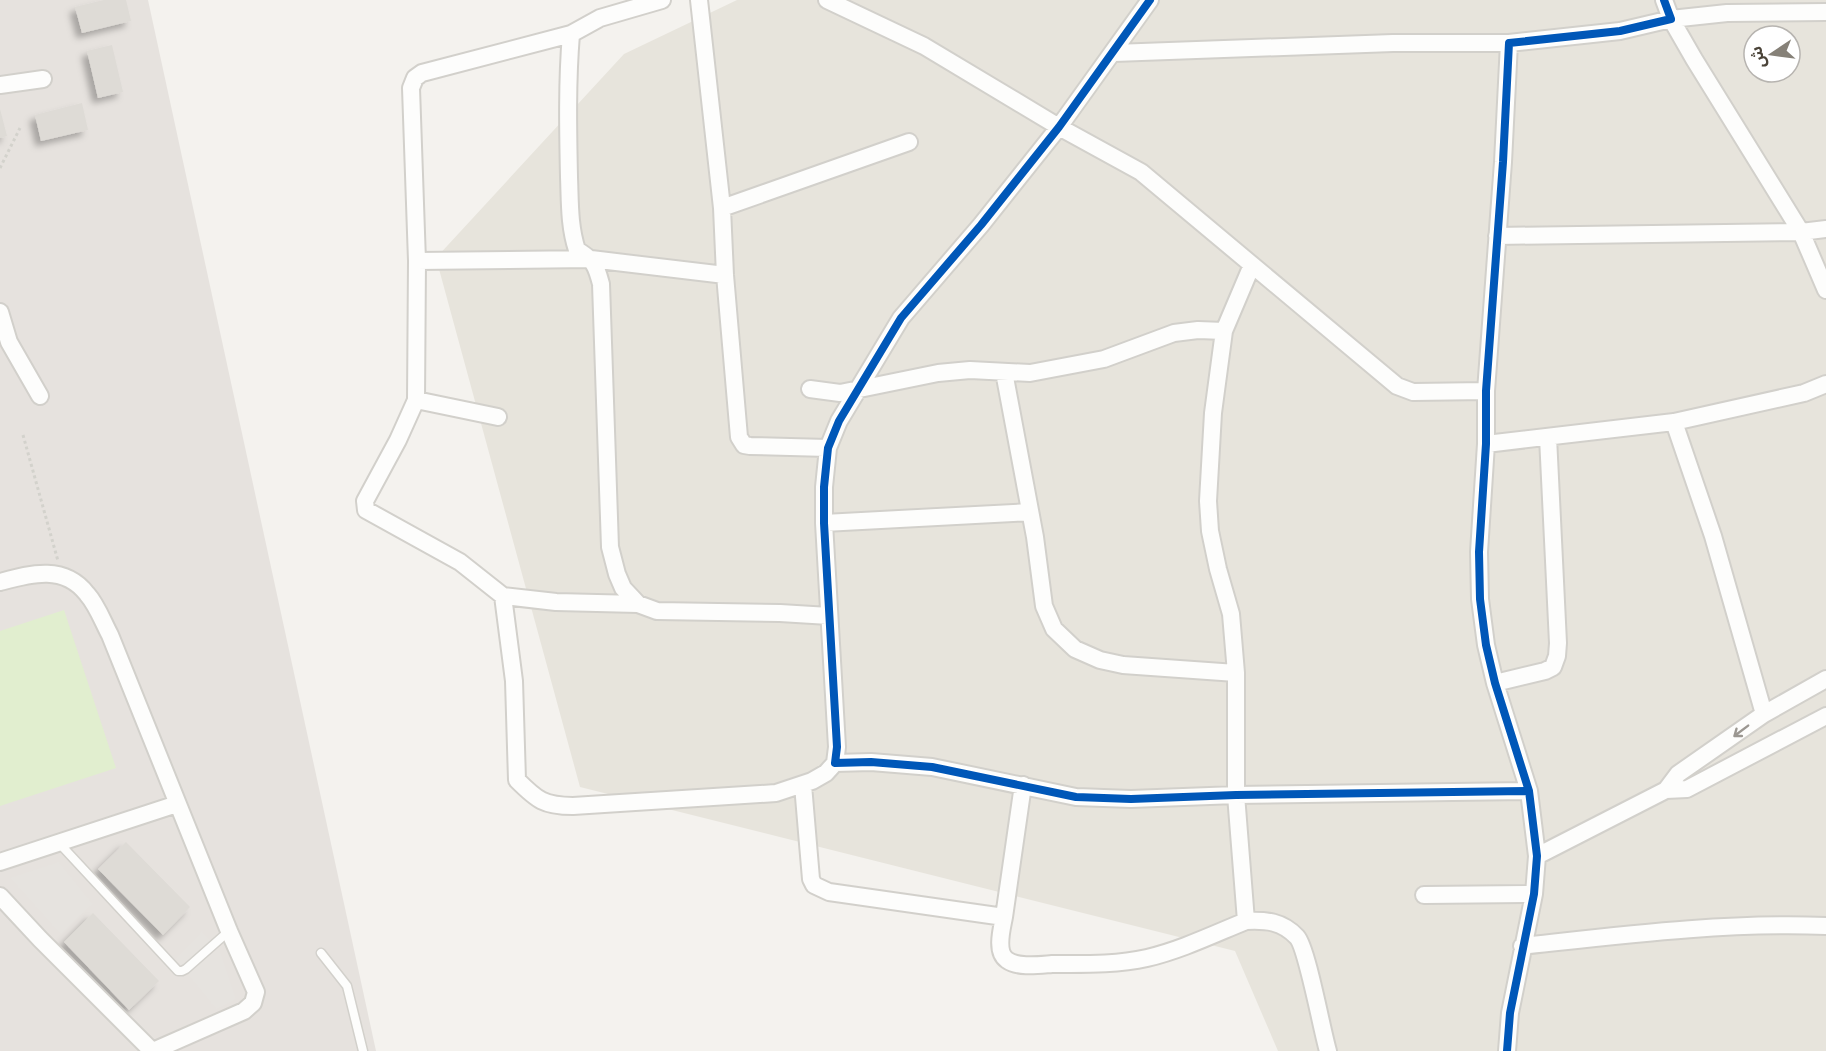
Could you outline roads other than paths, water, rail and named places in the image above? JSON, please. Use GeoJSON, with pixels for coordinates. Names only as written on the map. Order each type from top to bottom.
{"type":"FeatureCollection","features":[{"type":"Feature","properties":{"kind":"street"},"geometry":{"type":"LineString","coordinates":[[662,0],[600,18],[571,34],[422,73],[415,78],[411,95],[417,261],[416,400],[398,440],[365,501],[366,510],[460,562],[503,596],[556,602],[638,604],[657,611],[829,616]]}},
{"type":"Feature","properties":{"kind":"street"},"geometry":{"type":"LineString","coordinates":[[699,0],[722,208],[725,275],[741,442],[750,446],[828,448]]}},
{"type":"Feature","properties":{"kind":"street"},"geometry":{"type":"LineString","coordinates":[[827,0],[924,46],[1059,128],[1141,172],[1397,387],[1413,392],[1486,391]]}},
{"type":"Feature","properties":{"kind":"street"},"geometry":{"type":"LineString","coordinates":[[503,596],[514,681],[517,780],[534,797],[545,804],[573,806],[776,793],[803,785],[826,773],[835,763],[837,747],[824,487],[828,448],[839,421],[901,318],[981,225],[1059,128],[1150,0]]}},
{"type":"Feature","properties":{"kind":"street"},"geometry":{"type":"LineString","coordinates":[[1664,0],[1671,19],[1700,69],[1801,232],[1826,290]]}},
{"type":"Feature","properties":{"kind":"street"},"geometry":{"type":"LineString","coordinates":[[1114,53],[1392,43],[1509,43],[1620,31],[1671,19],[1728,13],[1826,12]]}},
{"type":"Feature","properties":{"kind":"street"},"geometry":{"type":"LineString","coordinates":[[571,34],[568,61],[571,226],[577,250],[591,259],[597,268],[601,284],[610,547],[623,588],[638,604]]}},
{"type":"Feature","properties":{"kind":"street"},"geometry":{"type":"LineString","coordinates":[[1507,1051],[1510,1013],[1534,894],[1537,856],[1529,791],[1495,683],[1486,645],[1480,599],[1479,552],[1486,444],[1486,391],[1503,162],[1509,43]]}},
{"type":"Feature","properties":{"kind":"street"},"geometry":{"type":"LineString","coordinates":[[0,85],[43,79]]}},
{"type":"Feature","properties":{"kind":"street"},"geometry":{"type":"LineString","coordinates":[[722,208],[909,142]]}},
{"type":"Feature","properties":{"kind":"street"},"geometry":{"type":"LineString","coordinates":[[1497,236],[1801,232],[1826,229]]}},
{"type":"Feature","properties":{"kind":"street"},"geometry":{"type":"LineString","coordinates":[[417,261],[591,259],[725,275]]}},
{"type":"Feature","properties":{"kind":"street"},"geometry":{"type":"LineString","coordinates":[[1246,921],[1236,795],[1236,673],[1231,614],[1218,570],[1210,531],[1208,501],[1213,412],[1224,331],[1252,265]]}},
{"type":"Feature","properties":{"kind":"street"},"geometry":{"type":"LineString","coordinates":[[0,312],[9,342],[40,396]]}},
{"type":"Feature","properties":{"kind":"street"},"geometry":{"type":"LineString","coordinates":[[810,388],[840,393],[938,373],[970,370],[1030,373],[1104,359],[1186,330],[1224,331]]}},
{"type":"Feature","properties":{"kind":"street"},"geometry":{"type":"LineString","coordinates":[[1004,372],[1035,537],[1044,606],[1054,629],[1075,649],[1100,660],[1123,665],[1236,673]]}},
{"type":"Feature","properties":{"kind":"street"},"geometry":{"type":"LineString","coordinates":[[1486,444],[1674,422],[1804,393],[1826,384]]}},
{"type":"Feature","properties":{"kind":"street"},"geometry":{"type":"LineString","coordinates":[[416,400],[498,417]]}},
{"type":"Feature","properties":{"kind":"street"},"geometry":{"type":"LineString","coordinates":[[1674,422],[1713,537],[1764,714]]}},
{"type":"Feature","properties":{"kind":"street"},"geometry":{"type":"LineString","coordinates":[[1495,683],[1545,671],[1553,667],[1557,657],[1548,437]]}},
{"type":"Feature","properties":{"kind":"street"},"geometry":{"type":"LineString","coordinates":[[824,523],[1030,512]]}},
{"type":"Feature","properties":{"kind":"street"},"geometry":{"type":"LineString","coordinates":[[0,582],[35,573],[50,573],[75,583],[87,594],[110,635],[177,804],[256,992],[253,1003],[244,1011],[153,1051],[0,896]]}},
{"type":"Feature","properties":{"kind":"street"},"geometry":{"type":"LineString","coordinates":[[1666,790],[1678,774],[1764,714],[1826,679]]}},
{"type":"Feature","properties":{"kind":"street"},"geometry":{"type":"LineString","coordinates":[[1537,856],[1666,790],[1687,789],[1826,716]]}},
{"type":"Feature","properties":{"kind":"street"},"geometry":{"type":"LineString","coordinates":[[835,763],[871,762],[932,767],[1076,797],[1131,799],[1236,795],[1529,791]]}},
{"type":"Feature","properties":{"kind":"street"},"geometry":{"type":"LineString","coordinates":[[803,785],[810,879],[814,885],[829,892],[1004,917]]}},
{"type":"Feature","properties":{"kind":"street"},"geometry":{"type":"LineString","coordinates":[[1023,785],[1000,949],[1007,961],[1021,965],[1110,964],[1147,958],[1179,948],[1246,921],[1268,920],[1284,927],[1299,938],[1306,956],[1328,1051]]}},
{"type":"Feature","properties":{"kind":"street"},"geometry":{"type":"LineString","coordinates":[[0,862],[177,804]]}},
{"type":"Feature","properties":{"kind":"street"},"geometry":{"type":"LineString","coordinates":[[1424,895],[1534,894]]}},
{"type":"Feature","properties":{"kind":"street"},"geometry":{"type":"LineString","coordinates":[[1522,946],[1653,932],[1799,925],[1826,926]]}},
{"type":"Feature","properties":{"kind":"lane"},"geometry":{"type":"LineString","coordinates":[[59,843],[178,970],[184,970],[229,931]]}},
{"type":"Feature","properties":{"kind":"lane"},"geometry":{"type":"LineString","coordinates":[[321,953],[347,986],[363,1051]]}}]}
